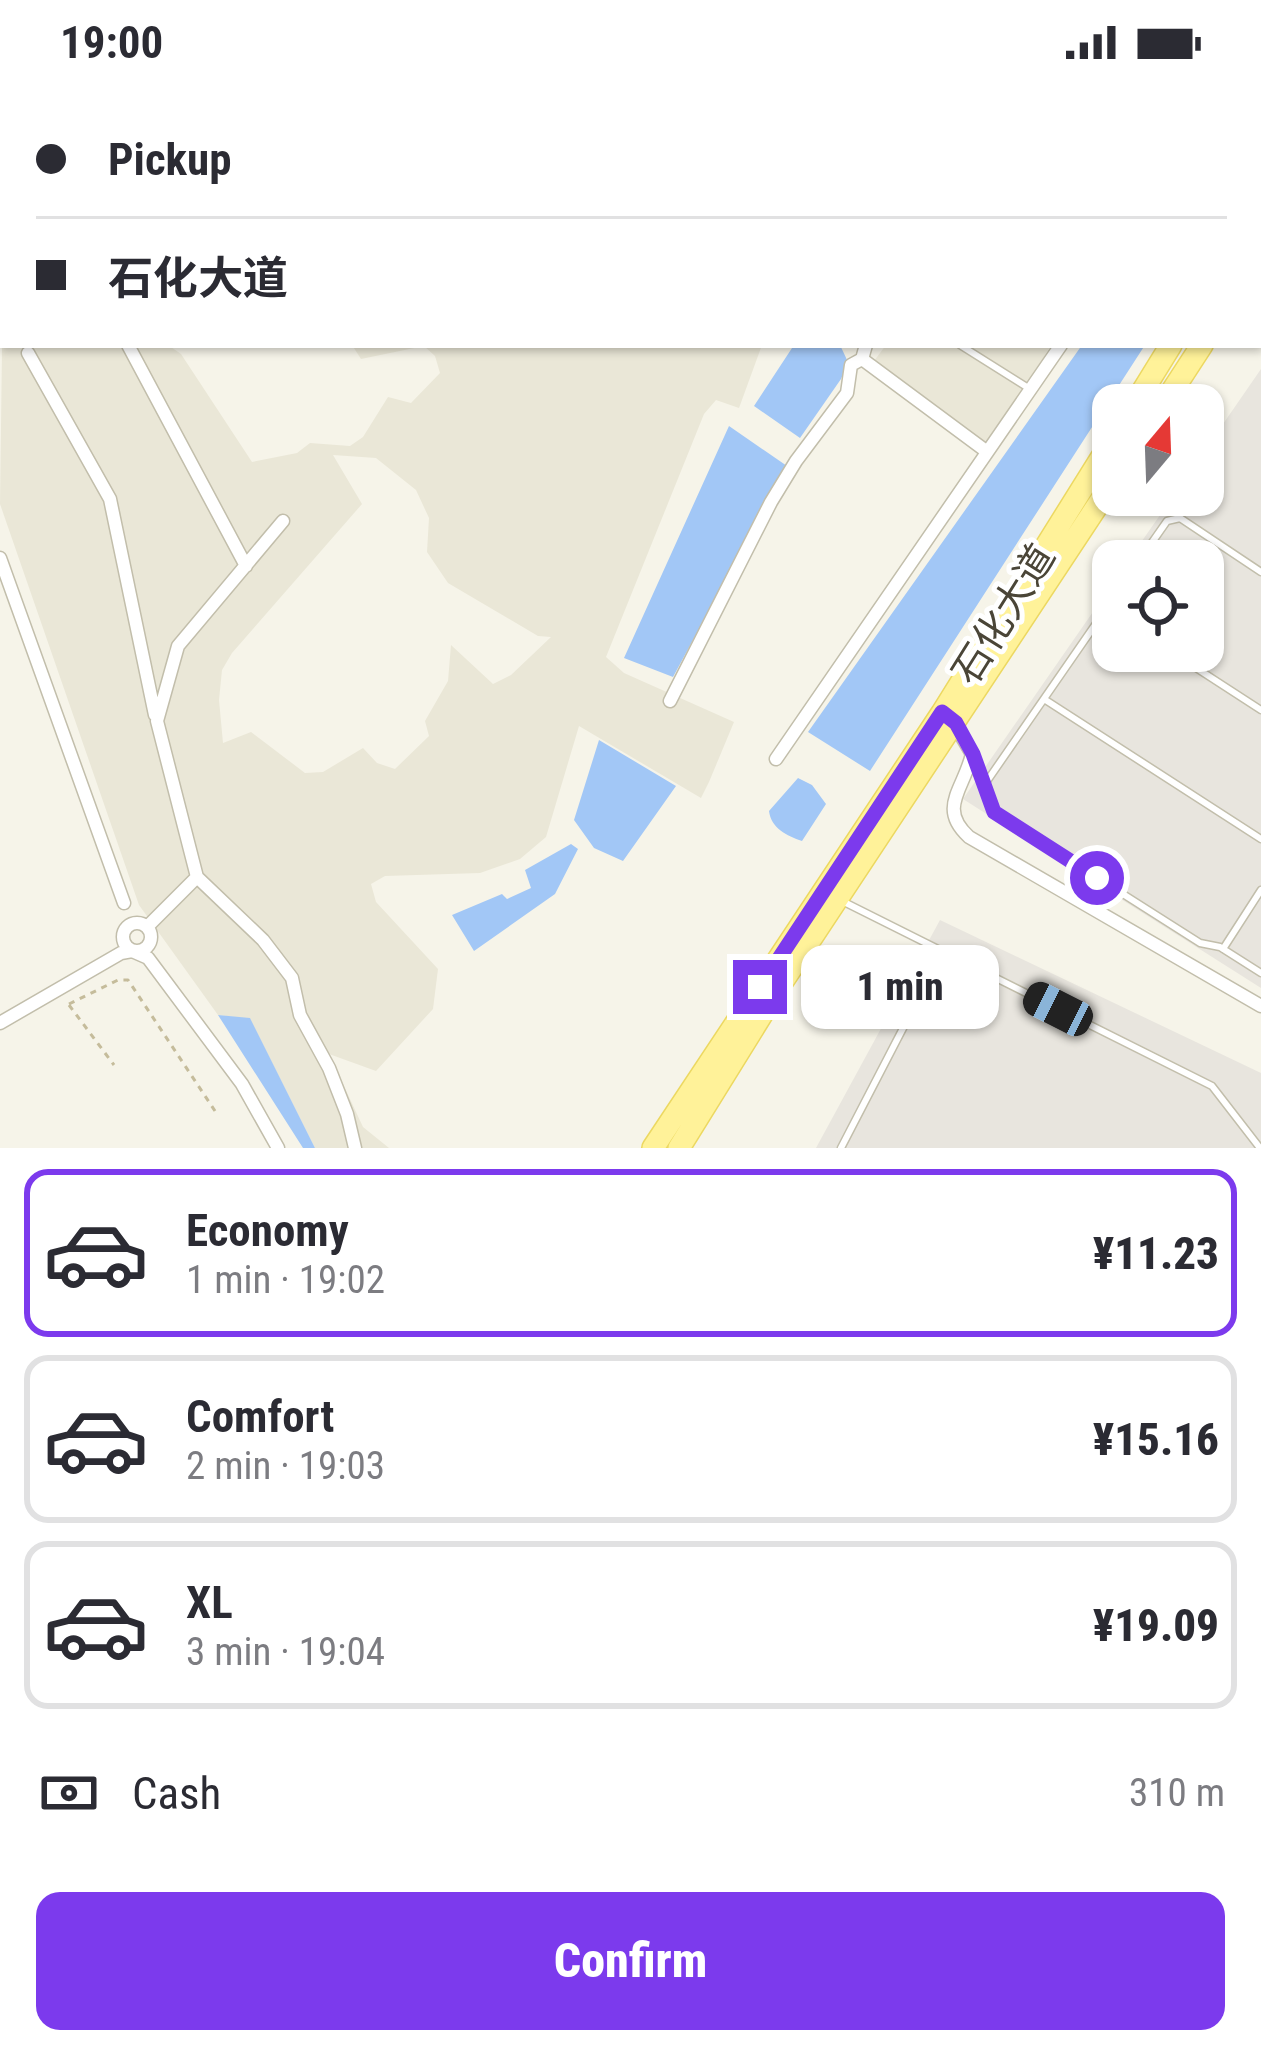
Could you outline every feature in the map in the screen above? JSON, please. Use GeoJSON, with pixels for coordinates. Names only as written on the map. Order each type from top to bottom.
{"type":"FeatureCollection","features":[{"type":"Feature","properties":{"kind":"main road"},"geometry":{"type":"LineString","coordinates":[[1147,384],[1170,348]]}},
{"type":"Feature","properties":{"kind":"main road"},"geometry":{"type":"LineString","coordinates":[[1177,384],[1200,348]]}},
{"type":"Feature","properties":{"kind":"main road","name":"石化大道"},"geometry":{"type":"LineString","coordinates":[[679,1148],[838,899],[1092,475]]}},
{"type":"Feature","properties":{"kind":"main road","name":"石化大道"},"geometry":{"type":"LineString","coordinates":[[658,1146],[1092,512]]}},
{"type":"Feature","properties":{"kind":"street"},"geometry":{"type":"LineString","coordinates":[[130,348],[246,566]]}},
{"type":"Feature","properties":{"kind":"street"},"geometry":{"type":"LineString","coordinates":[[776,759],[1059,348]]}},
{"type":"Feature","properties":{"kind":"street"},"geometry":{"type":"LineString","coordinates":[[670,701],[771,502],[847,393],[851,365],[862,350],[986,451]]}},
{"type":"Feature","properties":{"kind":"street"},"geometry":{"type":"LineString","coordinates":[[28,352],[110,499],[157,721],[197,877],[263,940],[292,978],[300,1015],[329,1068],[355,1148]]}},
{"type":"Feature","properties":{"kind":"street"},"geometry":{"type":"LineString","coordinates":[[157,721],[178,646],[284,521]]}},
{"type":"Feature","properties":{"kind":"street"},"geometry":{"type":"LineString","coordinates":[[0,559],[124,903],[147,930],[155,965]]}},
{"type":"Feature","properties":{"kind":"street"},"geometry":{"type":"LineString","coordinates":[[949,718],[971,759],[952,818],[969,837],[1261,1006]]}},
{"type":"Feature","properties":{"kind":"street"},"geometry":{"type":"LineString","coordinates":[[0,1022],[112,957],[142,951],[147,930],[197,877]]}},
{"type":"Feature","properties":{"kind":"street"},"geometry":{"type":"LineString","coordinates":[[124,903],[124,945],[155,965],[242,1084],[278,1148]]}},
{"type":"Feature","properties":{"kind":"street"},"geometry":{"type":"LineString","coordinates":[[112,957],[123,933],[134,923],[147,930]]}},
{"type":"Feature","properties":{"kind":"lane"},"geometry":{"type":"LineString","coordinates":[[965,348],[1030,389]]}},
{"type":"Feature","properties":{"kind":"lane"},"geometry":{"type":"LineString","coordinates":[[1154,540],[1167,521],[1180,518],[1213,540]]}},
{"type":"Feature","properties":{"kind":"lane"},"geometry":{"type":"LineString","coordinates":[[1224,547],[1261,572]]}},
{"type":"Feature","properties":{"kind":"lane"},"geometry":{"type":"LineString","coordinates":[[985,784],[1092,635]]}},
{"type":"Feature","properties":{"kind":"lane"},"geometry":{"type":"LineString","coordinates":[[1202,672],[1261,710]]}},
{"type":"Feature","properties":{"kind":"lane"},"geometry":{"type":"LineString","coordinates":[[1044,699],[1261,839]]}},
{"type":"Feature","properties":{"kind":"lane"},"geometry":{"type":"LineString","coordinates":[[971,759],[994,812],[1200,943],[1223,949],[1261,973]]}},
{"type":"Feature","properties":{"kind":"lane"},"geometry":{"type":"LineString","coordinates":[[1223,949],[1261,890]]}},
{"type":"Feature","properties":{"kind":"lane"},"geometry":{"type":"LineString","coordinates":[[838,899],[1212,1086],[1260,1148]]}},
{"type":"Feature","properties":{"kind":"lane"},"geometry":{"type":"LineString","coordinates":[[841,1148],[944,951]]}},
{"type":"Feature","properties":{"kind":"path"},"geometry":{"type":"LineString","coordinates":[[114,1065],[69,1004],[118,980],[128,980],[215,1111]]}},
{"type":"Feature","properties":{"kind":"shaded area"},"geometry":{"type":"Polygon","coordinates":[[[2,348],[172,348],[181,354],[252,462],[297,453],[310,443],[350,446],[363,437],[388,397],[411,403],[440,373],[435,356],[426,348],[761,348],[739,408],[716,400],[704,414],[606,657],[624,673],[734,722],[709,782],[701,798],[579,726],[546,837],[520,859],[480,873],[385,876],[371,884],[376,902],[438,969],[433,1009],[376,1071],[329,1054],[363,1127],[389,1148],[315,1148],[250,1019],[218,1015],[139,905],[0,504],[2,348]],[[333,455],[362,504],[222,670],[223,743],[251,732],[305,773],[323,772],[363,748],[377,763],[395,769],[429,736],[425,721],[448,681],[451,645],[493,684],[511,675],[551,637],[538,636],[448,583],[427,552],[429,518],[416,490],[376,458],[333,455]]]}},
{"type":"Feature","properties":{"kind":"shaded area"},"geometry":{"type":"Polygon","coordinates":[[[354,348],[414,348],[361,359],[354,348]]]}},
{"type":"Feature","properties":{"kind":"shaded area"},"geometry":{"type":"Polygon","coordinates":[[[884,348],[1049,348],[1007,419],[1002,443],[991,449],[874,361],[884,348]]]}},
{"type":"Feature","properties":{"kind":"shaded area"},"geometry":{"type":"Polygon","coordinates":[[[1261,369],[1261,988],[963,799],[1092,613],[1092,672],[1224,672],[1224,540],[1143,540],[1159,516],[1224,516],[1224,423],[1261,369]]]}},
{"type":"Feature","properties":{"kind":"shaded area"},"geometry":{"type":"Polygon","coordinates":[[[940,920],[1261,1073],[1261,1148],[816,1148],[940,920]]]}},
{"type":"Feature","properties":{"kind":"water"},"geometry":{"type":"Polygon","coordinates":[[[792,348],[841,348],[848,362],[841,379],[800,438],[754,406],[792,348]]]}},
{"type":"Feature","properties":{"kind":"water"},"geometry":{"type":"Polygon","coordinates":[[[1080,348],[1143,348],[1120,384],[1092,384],[1092,427],[870,771],[808,732],[1080,348]]]}},
{"type":"Feature","properties":{"kind":"water"},"geometry":{"type":"Polygon","coordinates":[[[729,426],[787,466],[673,677],[624,658],[729,426]]]}},
{"type":"Feature","properties":{"kind":"water"},"geometry":{"type":"Polygon","coordinates":[[[599,740],[676,786],[623,861],[594,848],[574,820],[599,740]]]}},
{"type":"Feature","properties":{"kind":"water"},"geometry":{"type":"Polygon","coordinates":[[[798,778],[812,785],[826,804],[802,841],[776,827],[769,811],[798,778]]]}},
{"type":"Feature","properties":{"kind":"water"},"geometry":{"type":"Polygon","coordinates":[[[571,844],[578,849],[555,894],[474,951],[452,915],[502,894],[507,899],[531,888],[525,870],[571,844]]]}},
{"type":"Feature","properties":{"kind":"water"},"geometry":{"type":"Polygon","coordinates":[[[218,1015],[250,1018],[315,1148],[303,1148],[218,1015]]]}},
{"type":"Feature","properties":{"kind":"route"},"geometry":{"type":"LineString","coordinates":[[760,987],[942,712],[956,723],[973,754],[994,812],[1097,878]]}}]}
